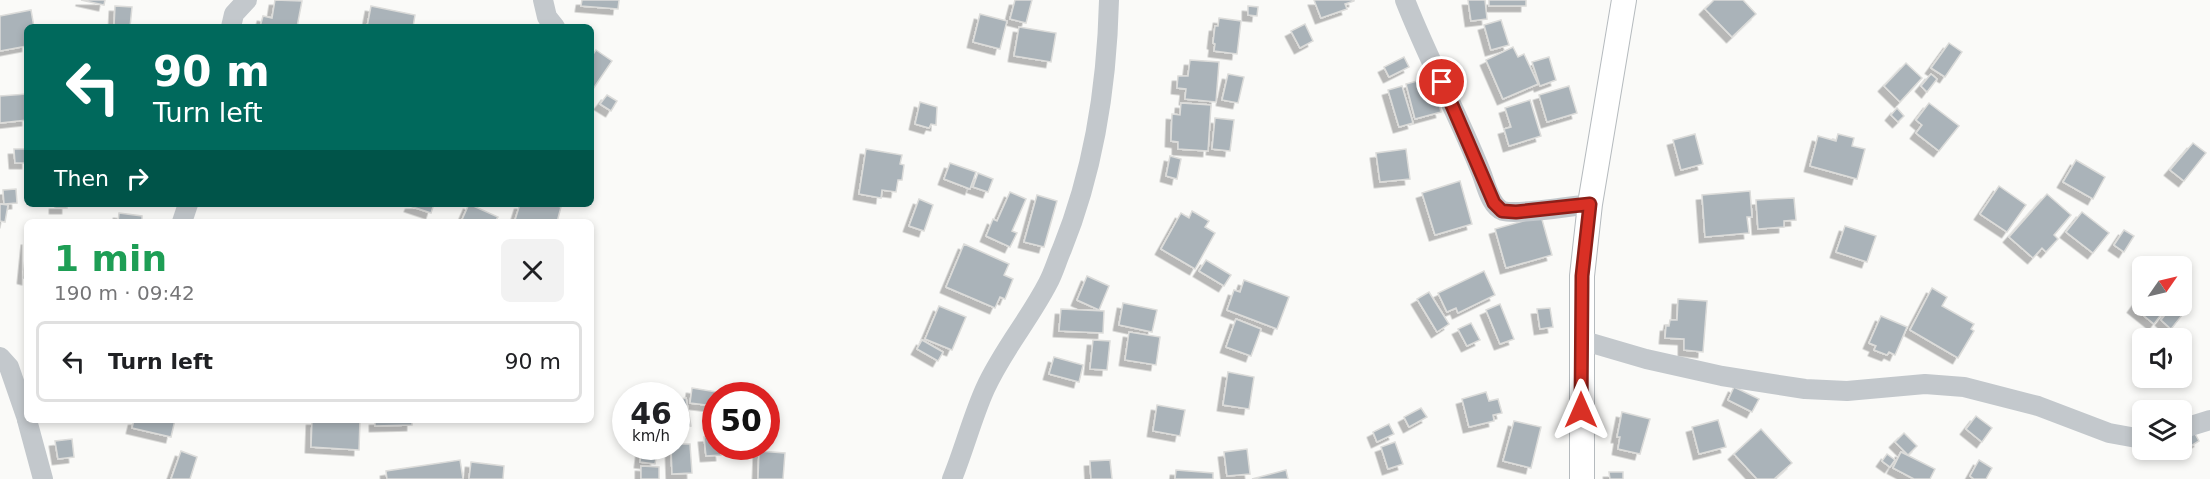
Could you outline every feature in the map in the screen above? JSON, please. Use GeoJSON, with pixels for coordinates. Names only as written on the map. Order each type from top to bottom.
{"type":"FeatureCollection","features":[{"type":"Feature","properties":{"kind":"main road"},"geometry":{"type":"LineString","coordinates":[[1582,479],[1582,276],[1590,204],[1624,0]]}},
{"type":"Feature","properties":{"kind":"street"},"geometry":{"type":"LineString","coordinates":[[232,24],[234,14],[247,0]]}},
{"type":"Feature","properties":{"kind":"street"},"geometry":{"type":"LineString","coordinates":[[543,0],[547,18],[552,24]]}},
{"type":"Feature","properties":{"kind":"street"},"geometry":{"type":"LineString","coordinates":[[952,479],[986,388],[1011,341],[1048,283],[1069,232],[1086,181],[1097,138],[1109,28],[1109,0]]}},
{"type":"Feature","properties":{"kind":"street"},"geometry":{"type":"LineString","coordinates":[[1405,0],[1494,203],[1502,211],[1516,212],[1590,204]]}},
{"type":"Feature","properties":{"kind":"street"},"geometry":{"type":"LineString","coordinates":[[1581,340],[1689,369],[1805,388],[1847,391],[1925,384],[1964,387],[2038,406],[2109,433],[2132,437]]}},
{"type":"Feature","properties":{"kind":"street"},"geometry":{"type":"LineString","coordinates":[[12,361],[24,407]]}},
{"type":"Feature","properties":{"kind":"street"},"geometry":{"type":"LineString","coordinates":[[2192,426],[2210,420]]}},
{"type":"Feature","properties":{"kind":"street"},"geometry":{"type":"LineString","coordinates":[[28,423],[43,479]]}},
{"type":"Feature","properties":{"kind":"building"},"geometry":{"type":"Polygon","coordinates":[[[81,0],[105,0],[104,5],[81,0]]]}},
{"type":"Feature","properties":{"kind":"building"},"geometry":{"type":"Polygon","coordinates":[[[275,0],[302,1],[298,24],[261,24],[263,16],[272,18],[275,0]]]}},
{"type":"Feature","properties":{"kind":"building"},"geometry":{"type":"Polygon","coordinates":[[[582,0],[619,0],[618,9],[581,6],[582,0]]]}},
{"type":"Feature","properties":{"kind":"building"},"geometry":{"type":"Polygon","coordinates":[[[1015,0],[1032,0],[1026,23],[1010,19],[1015,0]]]}},
{"type":"Feature","properties":{"kind":"building"},"geometry":{"type":"Polygon","coordinates":[[[1314,0],[1354,1],[1345,4],[1347,9],[1321,18],[1314,0]]]}},
{"type":"Feature","properties":{"kind":"building"},"geometry":{"type":"Polygon","coordinates":[[[1468,0],[1485,0],[1487,19],[1471,21],[1468,0]]]}},
{"type":"Feature","properties":{"kind":"building"},"geometry":{"type":"Polygon","coordinates":[[[1489,0],[1526,0],[1526,6],[1489,6],[1489,0]]]}},
{"type":"Feature","properties":{"kind":"building"},"geometry":{"type":"Polygon","coordinates":[[[1714,0],[1743,0],[1756,14],[1732,37],[1705,9],[1714,0]]]}},
{"type":"Feature","properties":{"kind":"building"},"geometry":{"type":"Polygon","coordinates":[[[115,6],[132,7],[130,24],[114,24],[115,6]]]}},
{"type":"Feature","properties":{"kind":"building"},"geometry":{"type":"Polygon","coordinates":[[[371,6],[415,15],[414,24],[368,24],[371,6]]]}},
{"type":"Feature","properties":{"kind":"building"},"geometry":{"type":"Polygon","coordinates":[[[1248,6],[1258,7],[1257,16],[1248,15],[1248,6]]]}},
{"type":"Feature","properties":{"kind":"building"},"geometry":{"type":"Polygon","coordinates":[[[31,10],[33,24],[24,24],[24,47],[0,51],[0,16],[31,10]]]}},
{"type":"Feature","properties":{"kind":"building"},"geometry":{"type":"Polygon","coordinates":[[[980,14],[1007,21],[1000,49],[973,42],[980,14]]]}},
{"type":"Feature","properties":{"kind":"building"},"geometry":{"type":"Polygon","coordinates":[[[1219,18],[1241,21],[1237,54],[1214,51],[1215,26],[1218,26],[1219,18]]]}},
{"type":"Feature","properties":{"kind":"building"},"geometry":{"type":"Polygon","coordinates":[[[1501,20],[1509,45],[1491,50],[1484,25],[1501,20]]]}},
{"type":"Feature","properties":{"kind":"building"},"geometry":{"type":"Polygon","coordinates":[[[1305,24],[1313,41],[1300,48],[1291,31],[1305,24]]]}},
{"type":"Feature","properties":{"kind":"building"},"geometry":{"type":"Polygon","coordinates":[[[1019,27],[1056,33],[1051,62],[1014,56],[1019,27]]]}},
{"type":"Feature","properties":{"kind":"building"},"geometry":{"type":"Polygon","coordinates":[[[1949,43],[1962,52],[1945,77],[1931,68],[1949,43]]]}},
{"type":"Feature","properties":{"kind":"building"},"geometry":{"type":"Polygon","coordinates":[[[1513,47],[1518,57],[1524,54],[1538,84],[1503,99],[1486,60],[1513,47]]]}},
{"type":"Feature","properties":{"kind":"building"},"geometry":{"type":"Polygon","coordinates":[[[596,50],[612,61],[594,88],[594,53],[596,50]]]}},
{"type":"Feature","properties":{"kind":"building"},"geometry":{"type":"Polygon","coordinates":[[[1404,57],[1409,67],[1389,77],[1384,67],[1404,57]]]}},
{"type":"Feature","properties":{"kind":"building"},"geometry":{"type":"Polygon","coordinates":[[[1549,57],[1556,80],[1540,86],[1532,62],[1549,57]]]}},
{"type":"Feature","properties":{"kind":"building"},"geometry":{"type":"Polygon","coordinates":[[[1190,60],[1219,62],[1216,102],[1185,99],[1186,89],[1177,88],[1178,76],[1188,76],[1190,60]]]}},
{"type":"Feature","properties":{"kind":"building"},"geometry":{"type":"Polygon","coordinates":[[[1906,63],[1922,78],[1900,102],[1884,86],[1906,63]]]}},
{"type":"Feature","properties":{"kind":"building"},"geometry":{"type":"Polygon","coordinates":[[[1228,74],[1244,77],[1238,103],[1222,100],[1228,74]]]}},
{"type":"Feature","properties":{"kind":"building"},"geometry":{"type":"Polygon","coordinates":[[[1931,74],[1937,79],[1927,92],[1921,86],[1931,74]]]}},
{"type":"Feature","properties":{"kind":"building"},"geometry":{"type":"Polygon","coordinates":[[[1432,77],[1441,112],[1415,119],[1406,84],[1432,77]]]}},
{"type":"Feature","properties":{"kind":"building"},"geometry":{"type":"Polygon","coordinates":[[[1402,86],[1413,123],[1399,127],[1388,90],[1402,86]]]}},
{"type":"Feature","properties":{"kind":"building"},"geometry":{"type":"Polygon","coordinates":[[[1569,86],[1577,113],[1547,122],[1539,95],[1569,86]]]}},
{"type":"Feature","properties":{"kind":"building"},"geometry":{"type":"Polygon","coordinates":[[[24,94],[24,120],[0,123],[0,96],[24,94]]]}},
{"type":"Feature","properties":{"kind":"building"},"geometry":{"type":"Polygon","coordinates":[[[607,95],[617,101],[611,111],[600,104],[607,95]]]}},
{"type":"Feature","properties":{"kind":"building"},"geometry":{"type":"Polygon","coordinates":[[[1530,100],[1541,136],[1509,146],[1504,129],[1511,127],[1505,108],[1530,100]]]}},
{"type":"Feature","properties":{"kind":"building"},"geometry":{"type":"Polygon","coordinates":[[[920,102],[937,107],[936,125],[931,124],[929,128],[915,124],[920,102]]]}},
{"type":"Feature","properties":{"kind":"building"},"geometry":{"type":"Polygon","coordinates":[[[1181,103],[1211,105],[1208,151],[1178,149],[1178,142],[1171,141],[1172,114],[1180,115],[1181,103]]]}},
{"type":"Feature","properties":{"kind":"building"},"geometry":{"type":"Polygon","coordinates":[[[1929,103],[1959,126],[1939,151],[1916,133],[1922,125],[1916,120],[1929,103]]]}},
{"type":"Feature","properties":{"kind":"building"},"geometry":{"type":"Polygon","coordinates":[[[1897,108],[1904,116],[1898,122],[1891,115],[1897,108]]]}},
{"type":"Feature","properties":{"kind":"building"},"geometry":{"type":"Polygon","coordinates":[[[1215,118],[1234,120],[1230,151],[1212,149],[1215,118]]]}},
{"type":"Feature","properties":{"kind":"building"},"geometry":{"type":"Polygon","coordinates":[[[1695,134],[1703,164],[1681,170],[1673,140],[1695,134]]]}},
{"type":"Feature","properties":{"kind":"building"},"geometry":{"type":"Polygon","coordinates":[[[1838,134],[1854,138],[1852,146],[1865,149],[1857,179],[1810,166],[1818,136],[1836,141],[1838,134]]]}},
{"type":"Feature","properties":{"kind":"building"},"geometry":{"type":"Polygon","coordinates":[[[2193,143],[2206,153],[2184,181],[2170,170],[2193,143]]]}},
{"type":"Feature","properties":{"kind":"building"},"geometry":{"type":"Polygon","coordinates":[[[14,149],[24,149],[24,163],[15,163],[14,149]]]}},
{"type":"Feature","properties":{"kind":"building"},"geometry":{"type":"Polygon","coordinates":[[[866,149],[902,155],[900,164],[904,165],[902,180],[898,180],[896,192],[882,190],[881,198],[859,194],[866,149]]]}},
{"type":"Feature","properties":{"kind":"building"},"geometry":{"type":"Polygon","coordinates":[[[1406,149],[1410,179],[1380,182],[1376,153],[1406,149]]]}},
{"type":"Feature","properties":{"kind":"building"},"geometry":{"type":"Polygon","coordinates":[[[1170,156],[1181,159],[1177,179],[1166,176],[1170,156]]]}},
{"type":"Feature","properties":{"kind":"building"},"geometry":{"type":"Polygon","coordinates":[[[2076,160],[2105,177],[2093,199],[2063,182],[2076,160]]]}},
{"type":"Feature","properties":{"kind":"building"},"geometry":{"type":"Polygon","coordinates":[[[950,163],[976,172],[970,189],[944,179],[950,163]]]}},
{"type":"Feature","properties":{"kind":"building"},"geometry":{"type":"Polygon","coordinates":[[[978,173],[993,179],[988,192],[973,187],[978,173]]]}},
{"type":"Feature","properties":{"kind":"building"},"geometry":{"type":"Polygon","coordinates":[[[1460,181],[1472,224],[1435,235],[1422,193],[1460,181]]]}},
{"type":"Feature","properties":{"kind":"building"},"geometry":{"type":"Polygon","coordinates":[[[1999,186],[2026,205],[2007,232],[1980,214],[1999,186]]]}},
{"type":"Feature","properties":{"kind":"building"},"geometry":{"type":"Polygon","coordinates":[[[16,189],[17,203],[4,204],[3,190],[16,189]]]}},
{"type":"Feature","properties":{"kind":"building"},"geometry":{"type":"Polygon","coordinates":[[[1750,191],[1752,217],[1747,217],[1749,233],[1705,237],[1702,195],[1750,191]]]}},
{"type":"Feature","properties":{"kind":"building"},"geometry":{"type":"Polygon","coordinates":[[[1010,192],[1026,199],[1012,231],[1017,233],[1010,247],[986,236],[993,219],[997,221],[1010,192]]]}},
{"type":"Feature","properties":{"kind":"building"},"geometry":{"type":"Polygon","coordinates":[[[2047,194],[2071,215],[2054,235],[2058,239],[2046,252],[2042,248],[2033,258],[2009,237],[2047,194]]]}},
{"type":"Feature","properties":{"kind":"building"},"geometry":{"type":"Polygon","coordinates":[[[1037,195],[1057,201],[1044,247],[1024,242],[1037,195]]]}},
{"type":"Feature","properties":{"kind":"building"},"geometry":{"type":"Polygon","coordinates":[[[1794,198],[1796,220],[1784,221],[1784,227],[1758,229],[1756,200],[1794,198]]]}},
{"type":"Feature","properties":{"kind":"building"},"geometry":{"type":"Polygon","coordinates":[[[919,199],[933,205],[924,231],[909,226],[919,199]]]}},
{"type":"Feature","properties":{"kind":"building"},"geometry":{"type":"Polygon","coordinates":[[[0,204],[8,205],[5,222],[0,221],[0,204]]]}},
{"type":"Feature","properties":{"kind":"building"},"geometry":{"type":"Polygon","coordinates":[[[413,207],[433,207],[431,213],[413,207]]]}},
{"type":"Feature","properties":{"kind":"building"},"geometry":{"type":"Polygon","coordinates":[[[468,207],[476,207],[498,217],[497,219],[462,219],[468,207]]]}},
{"type":"Feature","properties":{"kind":"building"},"geometry":{"type":"Polygon","coordinates":[[[519,207],[561,207],[558,219],[515,219],[519,207]]]}},
{"type":"Feature","properties":{"kind":"building"},"geometry":{"type":"Polygon","coordinates":[[[1192,211],[1209,221],[1205,227],[1215,233],[1195,269],[1161,249],[1181,213],[1189,218],[1192,211]]]}},
{"type":"Feature","properties":{"kind":"building"},"geometry":{"type":"Polygon","coordinates":[[[2082,212],[2109,233],[2093,253],[2066,232],[2082,212]]]}},
{"type":"Feature","properties":{"kind":"building"},"geometry":{"type":"Polygon","coordinates":[[[119,213],[142,216],[142,219],[118,219],[119,213]]]}},
{"type":"Feature","properties":{"kind":"building"},"geometry":{"type":"Polygon","coordinates":[[[1541,216],[1552,255],[1506,268],[1495,229],[1541,216]]]}},
{"type":"Feature","properties":{"kind":"building"},"geometry":{"type":"Polygon","coordinates":[[[1845,226],[1876,236],[1867,262],[1836,252],[1845,226]]]}},
{"type":"Feature","properties":{"kind":"building"},"geometry":{"type":"Polygon","coordinates":[[[2124,230],[2134,236],[2124,252],[2114,245],[2124,230]]]}},
{"type":"Feature","properties":{"kind":"building"},"geometry":{"type":"Polygon","coordinates":[[[964,244],[1009,264],[1004,275],[1013,279],[1005,299],[1000,297],[995,308],[946,287],[964,244]]]}},
{"type":"Feature","properties":{"kind":"building"},"geometry":{"type":"Polygon","coordinates":[[[1206,260],[1231,275],[1224,286],[1199,271],[1206,260]]]}},
{"type":"Feature","properties":{"kind":"building"},"geometry":{"type":"Polygon","coordinates":[[[1484,271],[1495,295],[1458,313],[1456,308],[1447,312],[1438,293],[1484,271]]]}},
{"type":"Feature","properties":{"kind":"building"},"geometry":{"type":"Polygon","coordinates":[[[1087,276],[1109,286],[1099,310],[1077,300],[1087,276]]]}},
{"type":"Feature","properties":{"kind":"building"},"geometry":{"type":"Polygon","coordinates":[[[1244,280],[1289,297],[1277,329],[1227,310],[1234,290],[1240,292],[1244,280]]]}},
{"type":"Feature","properties":{"kind":"building"},"geometry":{"type":"Polygon","coordinates":[[[1932,288],[1947,297],[1942,306],[1974,324],[1971,329],[1974,331],[1958,358],[1910,330],[1932,288]]]}},
{"type":"Feature","properties":{"kind":"building"},"geometry":{"type":"Polygon","coordinates":[[[1429,292],[1449,324],[1437,332],[1417,299],[1429,292]]]}},
{"type":"Feature","properties":{"kind":"building"},"geometry":{"type":"Polygon","coordinates":[[[1678,299],[1707,301],[1703,352],[1684,350],[1684,339],[1665,338],[1666,326],[1669,326],[1670,320],[1677,320],[1678,299]]]}},
{"type":"Feature","properties":{"kind":"building"},"geometry":{"type":"Polygon","coordinates":[[[1123,303],[1157,310],[1152,332],[1119,325],[1123,303]]]}},
{"type":"Feature","properties":{"kind":"building"},"geometry":{"type":"Polygon","coordinates":[[[1500,304],[1514,339],[1500,344],[1486,310],[1500,304]]]}},
{"type":"Feature","properties":{"kind":"building"},"geometry":{"type":"Polygon","coordinates":[[[939,306],[966,317],[952,350],[925,339],[939,306]]]}},
{"type":"Feature","properties":{"kind":"building"},"geometry":{"type":"Polygon","coordinates":[[[1550,308],[1553,327],[1540,329],[1537,309],[1550,308]]]}},
{"type":"Feature","properties":{"kind":"building"},"geometry":{"type":"Polygon","coordinates":[[[1061,309],[1104,311],[1103,333],[1059,331],[1061,309]]]}},
{"type":"Feature","properties":{"kind":"building"},"geometry":{"type":"Polygon","coordinates":[[[1881,316],[1907,327],[1895,355],[1889,352],[1887,355],[1874,350],[1876,346],[1869,343],[1881,316]]]}},
{"type":"Feature","properties":{"kind":"building"},"geometry":{"type":"Polygon","coordinates":[[[2144,316],[2160,316],[2154,324],[2144,316]]]}},
{"type":"Feature","properties":{"kind":"building"},"geometry":{"type":"Polygon","coordinates":[[[2164,316],[2181,316],[2172,328],[2161,320],[2164,316]]]}},
{"type":"Feature","properties":{"kind":"building"},"geometry":{"type":"Polygon","coordinates":[[[1236,319],[1261,329],[1251,356],[1226,347],[1236,319]]]}},
{"type":"Feature","properties":{"kind":"building"},"geometry":{"type":"Polygon","coordinates":[[[1471,323],[1480,340],[1467,346],[1458,329],[1471,323]]]}},
{"type":"Feature","properties":{"kind":"building"},"geometry":{"type":"Polygon","coordinates":[[[1129,332],[1160,337],[1156,365],[1125,360],[1129,332]]]}},
{"type":"Feature","properties":{"kind":"building"},"geometry":{"type":"Polygon","coordinates":[[[922,340],[943,352],[938,361],[917,349],[922,340]]]}},
{"type":"Feature","properties":{"kind":"building"},"geometry":{"type":"Polygon","coordinates":[[[1093,340],[1110,341],[1107,370],[1090,369],[1093,340]]]}},
{"type":"Feature","properties":{"kind":"building"},"geometry":{"type":"Polygon","coordinates":[[[1054,357],[1083,365],[1079,382],[1049,374],[1054,357]]]}},
{"type":"Feature","properties":{"kind":"building"},"geometry":{"type":"Polygon","coordinates":[[[1228,372],[1254,377],[1249,409],[1223,405],[1228,372]]]}},
{"type":"Feature","properties":{"kind":"building"},"geometry":{"type":"Polygon","coordinates":[[[1734,387],[1759,399],[1752,412],[1728,400],[1734,387]]]}},
{"type":"Feature","properties":{"kind":"building"},"geometry":{"type":"Polygon","coordinates":[[[692,388],[702,390],[702,404],[690,403],[692,388]]]}},
{"type":"Feature","properties":{"kind":"building"},"geometry":{"type":"Polygon","coordinates":[[[1486,392],[1489,401],[1498,399],[1502,413],[1493,415],[1494,421],[1469,427],[1462,399],[1486,392]]]}},
{"type":"Feature","properties":{"kind":"building"},"geometry":{"type":"Polygon","coordinates":[[[1157,405],[1185,410],[1180,436],[1153,431],[1157,405]]]}},
{"type":"Feature","properties":{"kind":"building"},"geometry":{"type":"Polygon","coordinates":[[[1421,408],[1427,417],[1409,427],[1404,417],[1421,408]]]}},
{"type":"Feature","properties":{"kind":"building"},"geometry":{"type":"Polygon","coordinates":[[[1622,412],[1650,419],[1640,454],[1618,449],[1620,437],[1617,437],[1622,412]]]}},
{"type":"Feature","properties":{"kind":"building"},"geometry":{"type":"Polygon","coordinates":[[[1976,416],[1992,428],[1982,442],[1966,429],[1976,416]]]}},
{"type":"Feature","properties":{"kind":"building"},"geometry":{"type":"Polygon","coordinates":[[[1718,420],[1726,447],[1699,454],[1692,427],[1718,420]]]}},
{"type":"Feature","properties":{"kind":"building"},"geometry":{"type":"Polygon","coordinates":[[[1514,421],[1541,427],[1531,468],[1503,461],[1514,421]]]}},
{"type":"Feature","properties":{"kind":"building"},"geometry":{"type":"Polygon","coordinates":[[[133,423],[174,423],[171,437],[132,428],[133,423]]]}},
{"type":"Feature","properties":{"kind":"building"},"geometry":{"type":"Polygon","coordinates":[[[312,423],[360,423],[359,450],[311,447],[312,423]]]}},
{"type":"Feature","properties":{"kind":"building"},"geometry":{"type":"Polygon","coordinates":[[[375,423],[412,423],[412,425],[375,426],[375,423]]]}},
{"type":"Feature","properties":{"kind":"building"},"geometry":{"type":"Polygon","coordinates":[[[1389,424],[1394,434],[1377,442],[1373,432],[1389,424]]]}},
{"type":"Feature","properties":{"kind":"building"},"geometry":{"type":"Polygon","coordinates":[[[1761,429],[1792,463],[1774,479],[1757,479],[1734,454],[1761,429]]]}},
{"type":"Feature","properties":{"kind":"building"},"geometry":{"type":"Polygon","coordinates":[[[2194,432],[2199,441],[2192,445],[2194,432]]]}},
{"type":"Feature","properties":{"kind":"building"},"geometry":{"type":"Polygon","coordinates":[[[1904,433],[1917,446],[1908,455],[1895,442],[1904,433]]]}},
{"type":"Feature","properties":{"kind":"building"},"geometry":{"type":"Polygon","coordinates":[[[72,439],[74,457],[58,459],[55,441],[72,439]]]}},
{"type":"Feature","properties":{"kind":"building"},"geometry":{"type":"Polygon","coordinates":[[[1395,442],[1403,464],[1388,469],[1381,447],[1395,442]]]}},
{"type":"Feature","properties":{"kind":"building"},"geometry":{"type":"Polygon","coordinates":[[[690,444],[692,473],[672,474],[671,460],[690,460],[690,444]]]}},
{"type":"Feature","properties":{"kind":"building"},"geometry":{"type":"Polygon","coordinates":[[[1247,449],[1250,474],[1227,476],[1224,452],[1247,449]]]}},
{"type":"Feature","properties":{"kind":"building"},"geometry":{"type":"Polygon","coordinates":[[[181,451],[197,457],[190,479],[171,479],[181,451]]]}},
{"type":"Feature","properties":{"kind":"building"},"geometry":{"type":"Polygon","coordinates":[[[1901,452],[1935,469],[1930,479],[1914,479],[1893,468],[1901,452]]]}},
{"type":"Feature","properties":{"kind":"building"},"geometry":{"type":"Polygon","coordinates":[[[780,453],[785,453],[783,479],[758,479],[759,460],[780,460],[780,453]]]}},
{"type":"Feature","properties":{"kind":"building"},"geometry":{"type":"Polygon","coordinates":[[[1887,454],[1895,460],[1890,467],[1882,461],[1887,454]]]}},
{"type":"Feature","properties":{"kind":"building"},"geometry":{"type":"Polygon","coordinates":[[[460,460],[463,479],[387,479],[386,471],[460,460]]]}},
{"type":"Feature","properties":{"kind":"building"},"geometry":{"type":"Polygon","coordinates":[[[640,460],[656,460],[655,464],[640,462],[640,460]]]}},
{"type":"Feature","properties":{"kind":"building"},"geometry":{"type":"Polygon","coordinates":[[[1110,460],[1112,479],[1091,479],[1090,461],[1110,460]]]}},
{"type":"Feature","properties":{"kind":"building"},"geometry":{"type":"Polygon","coordinates":[[[1979,460],[1992,468],[1986,479],[1974,479],[1970,476],[1979,460]]]}},
{"type":"Feature","properties":{"kind":"building"},"geometry":{"type":"Polygon","coordinates":[[[471,462],[504,466],[503,479],[469,479],[471,462]]]}},
{"type":"Feature","properties":{"kind":"building"},"geometry":{"type":"Polygon","coordinates":[[[641,466],[659,467],[659,479],[641,479],[641,466]]]}},
{"type":"Feature","properties":{"kind":"building"},"geometry":{"type":"Polygon","coordinates":[[[1176,470],[1213,473],[1213,479],[1175,479],[1176,470]]]}},
{"type":"Feature","properties":{"kind":"building"},"geometry":{"type":"Polygon","coordinates":[[[1286,470],[1288,479],[1252,479],[1286,470]]]}},
{"type":"Feature","properties":{"kind":"building"},"geometry":{"type":"Polygon","coordinates":[[[1609,472],[1623,472],[1623,479],[1610,479],[1609,472]]]}},
{"type":"Feature","properties":{"kind":"route"},"geometry":{"type":"LineString","coordinates":[[1442,82],[1494,203],[1502,211],[1516,212],[1590,204],[1582,276],[1581,410]]}}]}
